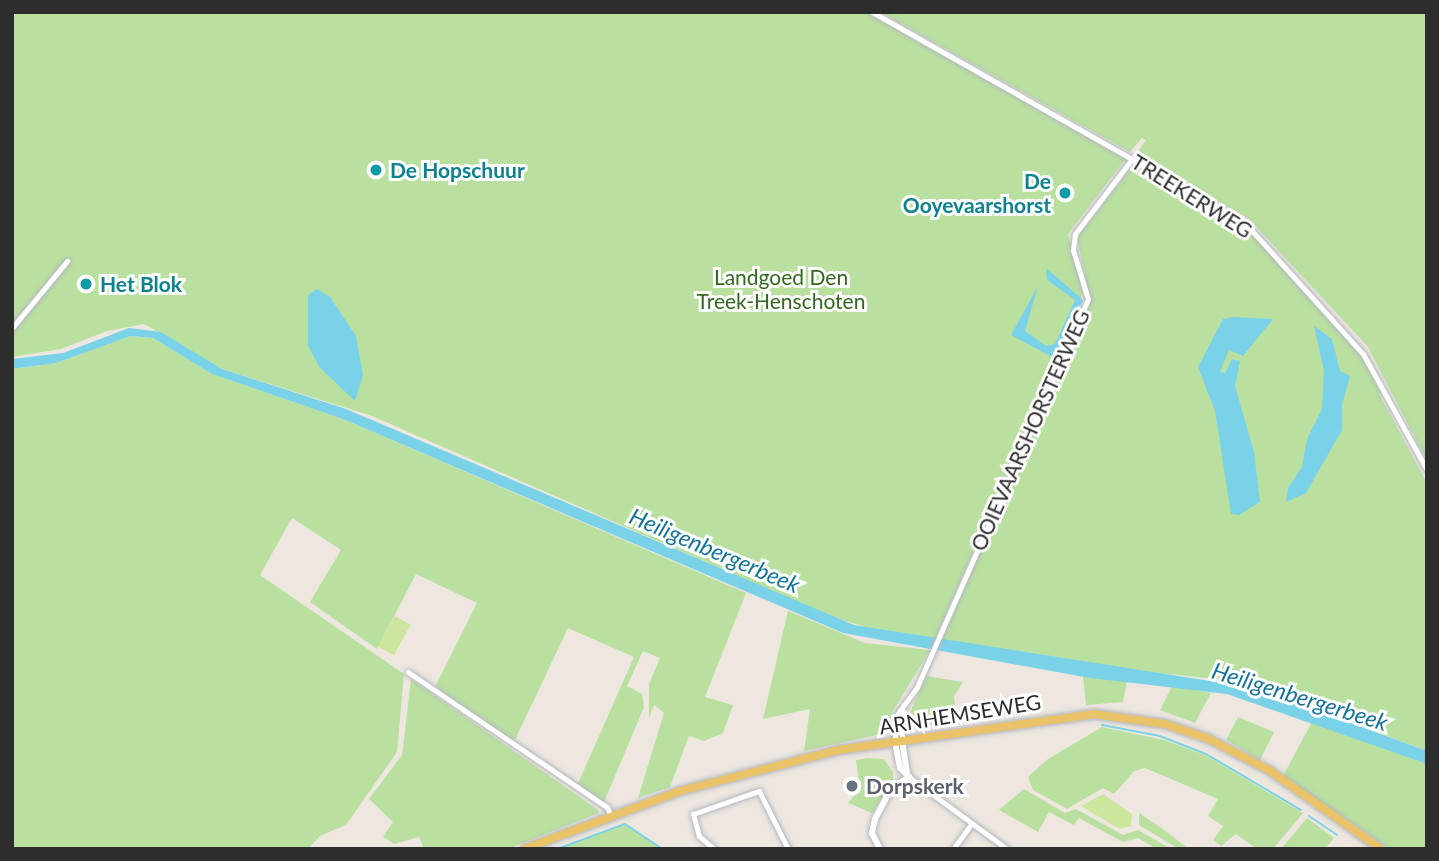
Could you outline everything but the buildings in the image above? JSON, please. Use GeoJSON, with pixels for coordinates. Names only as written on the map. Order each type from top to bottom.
{"type":"FeatureCollection","features":[{"type":"Feature","properties":{"kind":"main road","name":"ARNHEMSEWEG"},"geometry":{"type":"LineString","coordinates":[[524,849],[680,791],[763,768],[898,741],[1080,715],[1118,715],[1165,724],[1209,739],[1269,770],[1381,849]]}},
{"type":"Feature","properties":{"kind":"street","name":"TREEKERWEG"},"geometry":{"type":"LineString","coordinates":[[872,12],[1132,159],[1253,231],[1363,354],[1427,470]]}},
{"type":"Feature","properties":{"kind":"street","name":"OOIEVAARSHORSTERWEG"},"geometry":{"type":"LineString","coordinates":[[898,741],[894,720],[933,651],[1088,299],[1073,250],[1075,234],[1132,159]]}},
{"type":"Feature","properties":{"kind":"street"},"geometry":{"type":"LineString","coordinates":[[12,327],[67,261]]}},
{"type":"Feature","properties":{"kind":"street"},"geometry":{"type":"LineString","coordinates":[[408,672],[607,807],[611,816]]}},
{"type":"Feature","properties":{"kind":"street"},"geometry":{"type":"LineString","coordinates":[[898,741],[900,768],[909,777],[1007,849]]}},
{"type":"Feature","properties":{"kind":"street"},"geometry":{"type":"LineString","coordinates":[[880,849],[872,833],[875,819],[891,789],[909,777]]}},
{"type":"Feature","properties":{"kind":"street"},"geometry":{"type":"LineString","coordinates":[[714,849],[699,836],[693,814],[759,791],[788,849]]}},
{"type":"Feature","properties":{"kind":"street"},"geometry":{"type":"LineString","coordinates":[[953,849],[971,824]]}},
{"type":"Feature","properties":{"kind":"green space","name":"Landgoed Den Treek-Henschoten"},"geometry":{"type":"Polygon","coordinates":[[[12,12],[867,12],[1127,157],[1068,234],[1083,293],[1051,356],[1056,359],[935,640],[878,631],[827,615],[372,416],[222,369],[144,324],[107,331],[61,349],[12,357],[12,12]]]}},
{"type":"Feature","properties":{"kind":"green space"},"geometry":{"type":"Polygon","coordinates":[[[880,12],[1427,12],[1427,461],[1368,347],[1249,219],[1135,155],[1146,140],[1142,138],[1130,152],[880,12]]]}},
{"type":"Feature","properties":{"kind":"green space"},"geometry":{"type":"Polygon","coordinates":[[[1135,163],[1242,223],[1362,350],[1384,393],[1379,394],[1427,483],[1427,751],[1281,696],[1217,679],[1091,666],[941,641],[1090,301],[1077,237],[1135,163]]]}},
{"type":"Feature","properties":{"kind":"green space"},"geometry":{"type":"Polygon","coordinates":[[[131,336],[153,338],[212,374],[343,419],[746,593],[705,697],[733,705],[723,733],[704,741],[689,736],[670,787],[638,798],[664,713],[654,705],[649,718],[649,684],[660,658],[643,651],[627,686],[642,694],[644,707],[602,807],[576,788],[634,657],[568,628],[513,744],[434,689],[477,603],[416,574],[377,649],[310,602],[341,550],[292,518],[260,575],[404,674],[397,752],[346,825],[320,836],[308,849],[12,849],[12,369],[56,363],[131,336]]]}},
{"type":"Feature","properties":{"kind":"green space"},"geometry":{"type":"Polygon","coordinates":[[[788,611],[865,643],[930,650],[893,711],[886,733],[804,751],[810,709],[763,719],[788,611]]]}},
{"type":"Feature","properties":{"kind":"green space"},"geometry":{"type":"Polygon","coordinates":[[[395,616],[411,625],[394,655],[378,647],[395,616]]]}},
{"type":"Feature","properties":{"kind":"green space"},"geometry":{"type":"Polygon","coordinates":[[[926,676],[963,682],[954,696],[957,721],[909,728],[906,722],[926,676]]]}},
{"type":"Feature","properties":{"kind":"green space"},"geometry":{"type":"Polygon","coordinates":[[[1083,677],[1127,681],[1123,702],[1086,705],[1083,677]]]}},
{"type":"Feature","properties":{"kind":"green space"},"geometry":{"type":"Polygon","coordinates":[[[411,679],[599,813],[508,849],[424,849],[419,837],[394,844],[383,837],[393,822],[369,799],[402,755],[411,679]]]}},
{"type":"Feature","properties":{"kind":"green space"},"geometry":{"type":"Polygon","coordinates":[[[1172,686],[1211,693],[1195,723],[1160,710],[1172,686]]]}},
{"type":"Feature","properties":{"kind":"green space"},"geometry":{"type":"Polygon","coordinates":[[[1238,717],[1274,732],[1260,760],[1226,740],[1238,717]]]}},
{"type":"Feature","properties":{"kind":"green space"},"geometry":{"type":"Polygon","coordinates":[[[1312,722],[1427,764],[1427,849],[1390,849],[1283,776],[1312,722]]]}},
{"type":"Feature","properties":{"kind":"green space"},"geometry":{"type":"Polygon","coordinates":[[[1102,727],[1164,740],[1205,755],[1303,813],[1273,849],[1257,849],[1236,834],[1221,846],[1213,840],[1223,826],[1208,816],[1218,799],[1145,768],[1134,771],[1114,794],[1103,788],[1067,809],[1033,790],[1028,777],[1048,759],[1102,727]]]}},
{"type":"Feature","properties":{"kind":"green space"},"geometry":{"type":"Polygon","coordinates":[[[884,759],[893,772],[893,781],[872,813],[848,803],[860,789],[856,760],[884,759]]]}},
{"type":"Feature","properties":{"kind":"green space"},"geometry":{"type":"Polygon","coordinates":[[[1024,789],[1065,813],[1076,809],[1123,835],[1138,830],[1171,849],[1157,849],[1138,838],[1123,842],[1079,818],[1074,825],[1049,812],[1038,832],[999,810],[1024,789]]]}},
{"type":"Feature","properties":{"kind":"green space"},"geometry":{"type":"Polygon","coordinates":[[[1103,794],[1132,814],[1131,826],[1119,829],[1081,806],[1103,794]]]}},
{"type":"Feature","properties":{"kind":"green space"},"geometry":{"type":"Polygon","coordinates":[[[1139,813],[1189,849],[1179,849],[1139,825],[1139,813]]]}},
{"type":"Feature","properties":{"kind":"green space"},"geometry":{"type":"Polygon","coordinates":[[[1307,818],[1334,838],[1325,849],[1281,849],[1307,818]]]}},
{"type":"Feature","properties":{"kind":"green space"},"geometry":{"type":"Polygon","coordinates":[[[623,823],[661,849],[556,849],[620,826],[623,823]]]}},
{"type":"Feature","properties":{"kind":"water"},"geometry":{"type":"Polygon","coordinates":[[[1046,268],[1083,300],[1056,359],[1011,335],[1038,286],[1025,331],[1046,346],[1055,344],[1075,300],[1047,280],[1046,268]]]}},
{"type":"Feature","properties":{"kind":"water"},"geometry":{"type":"Polygon","coordinates":[[[317,289],[330,297],[356,336],[363,375],[355,401],[320,368],[308,346],[308,295],[317,289]]]}},
{"type":"Feature","properties":{"kind":"water"},"geometry":{"type":"Polygon","coordinates":[[[1223,319],[1273,319],[1243,356],[1229,350],[1220,372],[1225,373],[1232,359],[1240,361],[1235,386],[1254,452],[1260,502],[1239,515],[1231,514],[1215,411],[1198,367],[1223,319]]]}},
{"type":"Feature","properties":{"kind":"water"},"geometry":{"type":"Polygon","coordinates":[[[1314,326],[1332,339],[1340,371],[1350,376],[1342,405],[1342,430],[1306,493],[1286,502],[1288,488],[1302,467],[1307,439],[1322,409],[1324,371],[1314,326]]]}},
{"type":"Feature","properties":{"kind":"water"},"geometry":{"type":"Polygon","coordinates":[[[129,328],[161,332],[222,369],[346,409],[854,625],[1255,688],[1427,751],[1427,764],[1227,694],[1090,678],[843,633],[343,419],[212,374],[153,338],[131,336],[56,363],[12,369],[12,359],[63,353],[129,328]]]}},
{"type":"Feature","properties":{"kind":"waterway"},"geometry":{"type":"LineString","coordinates":[[1102,725],[1160,736],[1206,754],[1301,810]]}},
{"type":"Feature","properties":{"kind":"waterway"},"geometry":{"type":"LineString","coordinates":[[1309,816],[1337,835]]}},
{"type":"Feature","properties":{"kind":"waterway"},"geometry":{"type":"LineString","coordinates":[[557,849],[625,824],[662,849]]}},
{"type":"Feature","properties":{"kind":"place","name":"De Hopschuur"},"geometry":{"type":"Point","coordinates":[376,170]}},
{"type":"Feature","properties":{"kind":"place","name":"De Ooyevaarshorst"},"geometry":{"type":"Point","coordinates":[1065,193]}},
{"type":"Feature","properties":{"kind":"place","name":"Het Blok"},"geometry":{"type":"Point","coordinates":[86,284]}},
{"type":"Feature","properties":{"kind":"place","name":"Dorpskerk"},"geometry":{"type":"Point","coordinates":[852,786]}},
{"type":"Feature","properties":{"kind":"water label","name":"Heiligenbergerbeek"},"geometry":{"type":"Point","coordinates":[715,550]}},
{"type":"Feature","properties":{"kind":"water label","name":"Heiligenbergerbeek"},"geometry":{"type":"Point","coordinates":[1300,696]}}]}
